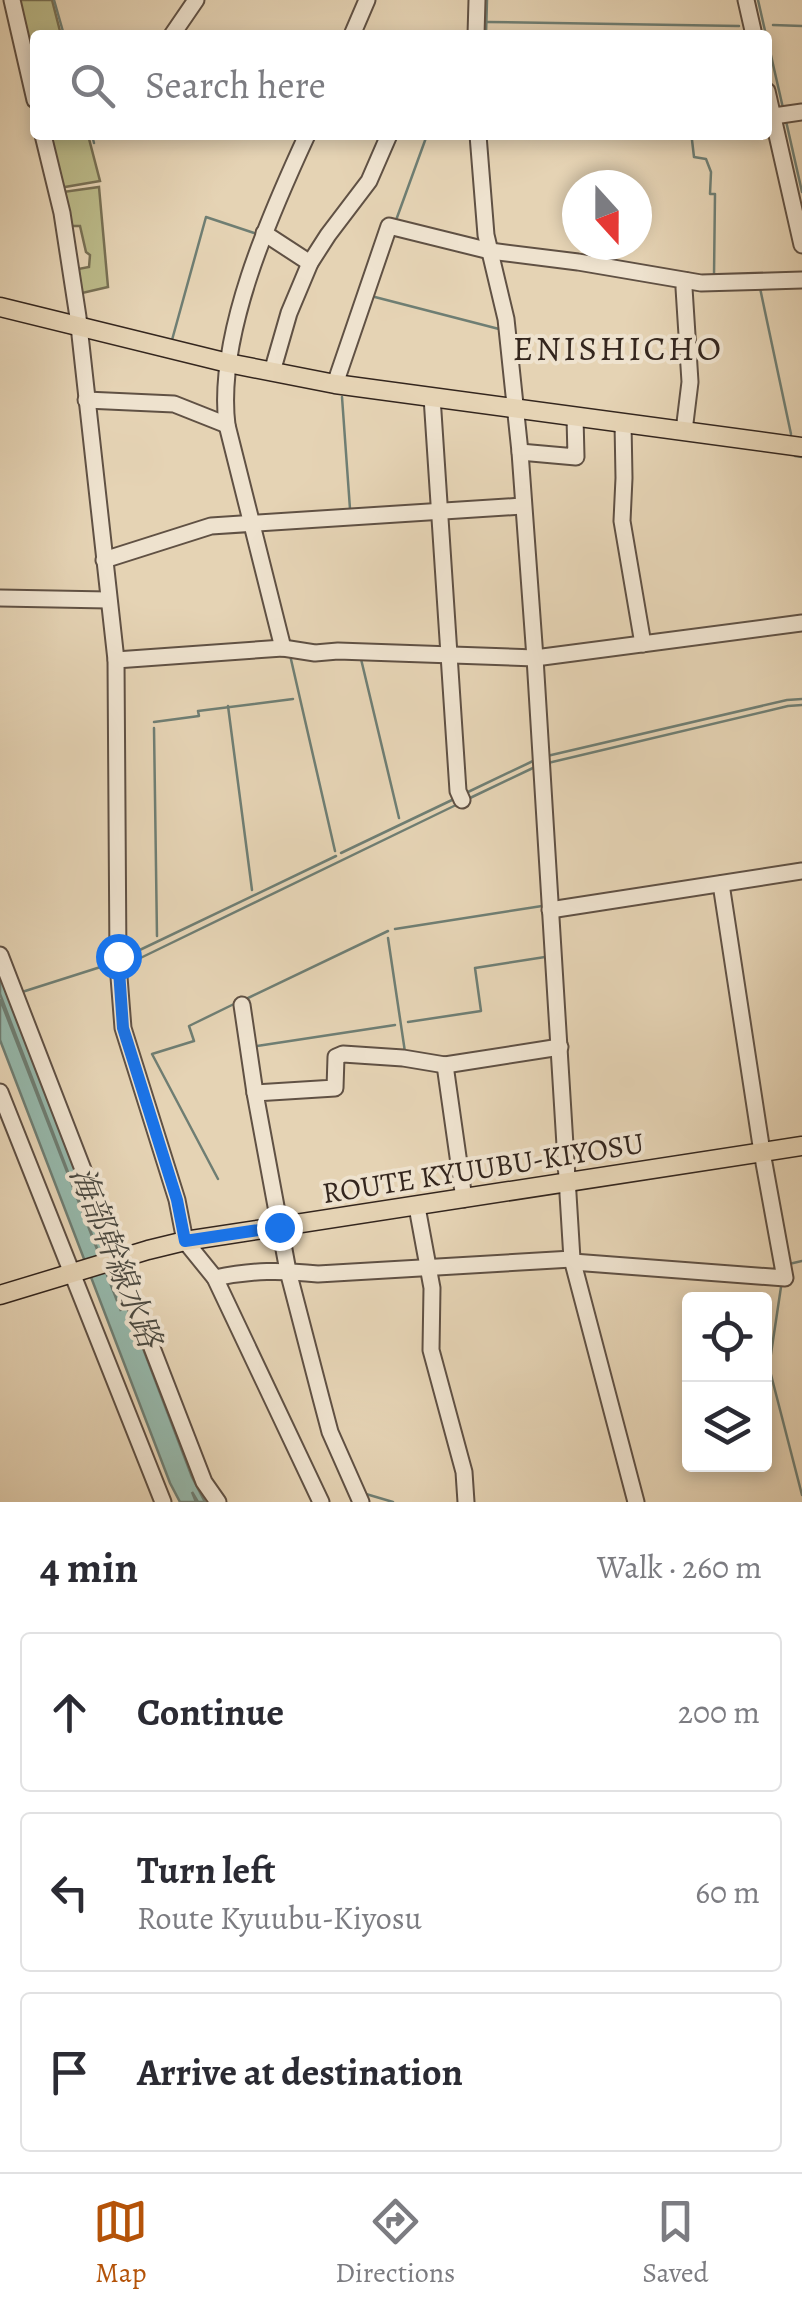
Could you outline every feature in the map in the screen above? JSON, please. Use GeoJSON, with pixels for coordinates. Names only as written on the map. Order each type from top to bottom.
{"type":"FeatureCollection","features":[{"type":"Feature","properties":{"kind":"main road"},"geometry":{"type":"LineString","coordinates":[[0,308],[228,363],[335,384],[802,447]]}},
{"type":"Feature","properties":{"kind":"main road","name":"ROUTE KYUUBU-KIYOSU"},"geometry":{"type":"LineString","coordinates":[[0,1295],[185,1241],[802,1146]]}},
{"type":"Feature","properties":{"kind":"street"},"geometry":{"type":"LineString","coordinates":[[12,0],[30,78]]}},
{"type":"Feature","properties":{"kind":"street"},"geometry":{"type":"LineString","coordinates":[[175,30],[196,0]]}},
{"type":"Feature","properties":{"kind":"street"},"geometry":{"type":"LineString","coordinates":[[354,30],[367,0]]}},
{"type":"Feature","properties":{"kind":"street"},"geometry":{"type":"LineString","coordinates":[[476,30],[477,0]]}},
{"type":"Feature","properties":{"kind":"street"},"geometry":{"type":"LineString","coordinates":[[746,0],[753,30]]}},
{"type":"Feature","properties":{"kind":"street"},"geometry":{"type":"LineString","coordinates":[[782,115],[802,245]]}},
{"type":"Feature","properties":{"kind":"street"},"geometry":{"type":"LineString","coordinates":[[44,140],[62,213],[78,317],[116,660],[123,1028],[177,1200],[185,1241],[215,1278],[321,1502]]}},
{"type":"Feature","properties":{"kind":"street"},"geometry":{"type":"LineString","coordinates":[[283,648],[227,425],[224,397],[244,297],[264,233],[305,140]]}},
{"type":"Feature","properties":{"kind":"street"},"geometry":{"type":"LineString","coordinates":[[272,372],[289,313],[310,263],[369,181],[387,140]]}},
{"type":"Feature","properties":{"kind":"street"},"geometry":{"type":"LineString","coordinates":[[478,140],[486,236],[506,318],[520,452],[573,1260],[636,1502]]}},
{"type":"Feature","properties":{"kind":"street"},"geometry":{"type":"LineString","coordinates":[[335,384],[390,226],[490,251],[700,283],[802,280]]}},
{"type":"Feature","properties":{"kind":"street"},"geometry":{"type":"LineString","coordinates":[[264,233],[310,263]]}},
{"type":"Feature","properties":{"kind":"street"},"geometry":{"type":"LineString","coordinates":[[684,431],[690,382],[684,288],[687,281]]}},
{"type":"Feature","properties":{"kind":"street"},"geometry":{"type":"LineString","coordinates":[[432,397],[458,792],[462,800]]}},
{"type":"Feature","properties":{"kind":"street"},"geometry":{"type":"LineString","coordinates":[[86,400],[174,404],[227,425]]}},
{"type":"Feature","properties":{"kind":"street"},"geometry":{"type":"LineString","coordinates":[[520,452],[576,456],[575,416]]}},
{"type":"Feature","properties":{"kind":"street"},"geometry":{"type":"LineString","coordinates":[[623,423],[622,522],[643,644]]}},
{"type":"Feature","properties":{"kind":"street"},"geometry":{"type":"LineString","coordinates":[[104,560],[211,526],[522,506]]}},
{"type":"Feature","properties":{"kind":"street"},"geometry":{"type":"LineString","coordinates":[[0,598],[108,600]]}},
{"type":"Feature","properties":{"kind":"street"},"geometry":{"type":"LineString","coordinates":[[116,660],[283,648],[315,653],[535,658],[802,624]]}},
{"type":"Feature","properties":{"kind":"street"},"geometry":{"type":"LineString","coordinates":[[550,910],[802,872]]}},
{"type":"Feature","properties":{"kind":"street"},"geometry":{"type":"LineString","coordinates":[[215,1278],[244,1272],[288,1270],[318,1274],[573,1260],[786,1278],[757,1153],[720,884]]}},
{"type":"Feature","properties":{"kind":"street"},"geometry":{"type":"LineString","coordinates":[[0,955],[115,1260],[204,1482],[218,1502]]}},
{"type":"Feature","properties":{"kind":"street"},"geometry":{"type":"LineString","coordinates":[[242,1005],[288,1270],[330,1432],[361,1502]]}},
{"type":"Feature","properties":{"kind":"street"},"geometry":{"type":"LineString","coordinates":[[255,1093],[334,1088],[336,1057],[343,1054],[403,1058],[445,1066],[560,1047]]}},
{"type":"Feature","properties":{"kind":"street"},"geometry":{"type":"LineString","coordinates":[[445,1066],[464,1199]]}},
{"type":"Feature","properties":{"kind":"street"},"geometry":{"type":"LineString","coordinates":[[0,1092],[78,1270],[163,1502]]}},
{"type":"Feature","properties":{"kind":"street"},"geometry":{"type":"LineString","coordinates":[[417,1206],[432,1288],[430,1350],[464,1472],[466,1502]]}},
{"type":"Feature","properties":{"kind":"shaded area"},"geometry":{"type":"Polygon","coordinates":[[[16,0],[52,0],[60,30],[30,30],[30,64],[16,0]]]}},
{"type":"Feature","properties":{"kind":"shaded area"},"geometry":{"type":"Polygon","coordinates":[[[48,140],[89,140],[100,181],[59,188],[48,140]]]}},
{"type":"Feature","properties":{"kind":"shaded area"},"geometry":{"type":"Polygon","coordinates":[[[99,187],[108,287],[78,294],[77,272],[89,267],[90,255],[80,226],[67,226],[63,192],[99,187]]]}},
{"type":"Feature","properties":{"kind":"shaded area"},"geometry":{"type":"Polygon","coordinates":[[[0,973],[192,1477],[205,1502],[198,1502],[192,1492],[196,1502],[180,1502],[170,1483],[0,1040],[0,999],[121,1311],[0,994],[0,973]]]}},
{"type":"Feature","properties":{"kind":"waterway"},"geometry":{"type":"LineString","coordinates":[[54,0],[63,30]]}},
{"type":"Feature","properties":{"kind":"waterway"},"geometry":{"type":"LineString","coordinates":[[486,30],[487,0]]}},
{"type":"Feature","properties":{"kind":"waterway"},"geometry":{"type":"LineString","coordinates":[[758,0],[765,30]]}},
{"type":"Feature","properties":{"kind":"waterway"},"geometry":{"type":"LineString","coordinates":[[487,22],[739,26]]}},
{"type":"Feature","properties":{"kind":"waterway"},"geometry":{"type":"LineString","coordinates":[[773,25],[802,26]]}},
{"type":"Feature","properties":{"kind":"waterway"},"geometry":{"type":"LineString","coordinates":[[772,60],[783,108]]}},
{"type":"Feature","properties":{"kind":"waterway"},"geometry":{"type":"LineString","coordinates":[[786,121],[802,192]]}},
{"type":"Feature","properties":{"kind":"waterway"},"geometry":{"type":"LineString","coordinates":[[395,223],[425,140]]}},
{"type":"Feature","properties":{"kind":"waterway"},"geometry":{"type":"LineString","coordinates":[[692,140],[694,157],[706,159],[711,172],[710,194],[715,194],[714,276]]}},
{"type":"Feature","properties":{"kind":"waterway"},"geometry":{"type":"LineString","coordinates":[[172,340],[206,217],[260,235]]}},
{"type":"Feature","properties":{"kind":"waterway"},"geometry":{"type":"LineString","coordinates":[[760,288],[791,434]]}},
{"type":"Feature","properties":{"kind":"waterway"},"geometry":{"type":"LineString","coordinates":[[371,296],[499,329]]}},
{"type":"Feature","properties":{"kind":"waterway"},"geometry":{"type":"LineString","coordinates":[[342,397],[350,509]]}},
{"type":"Feature","properties":{"kind":"waterway"},"geometry":{"type":"LineString","coordinates":[[795,456],[802,457]]}},
{"type":"Feature","properties":{"kind":"waterway"},"geometry":{"type":"LineString","coordinates":[[290,655],[335,851]]}},
{"type":"Feature","properties":{"kind":"waterway"},"geometry":{"type":"LineString","coordinates":[[361,659],[399,818]]}},
{"type":"Feature","properties":{"kind":"waterway"},"geometry":{"type":"LineString","coordinates":[[154,722],[199,716],[198,711],[293,699]]}},
{"type":"Feature","properties":{"kind":"waterway"},"geometry":{"type":"LineString","coordinates":[[547,756],[802,699]]}},
{"type":"Feature","properties":{"kind":"waterway"},"geometry":{"type":"LineString","coordinates":[[548,763],[802,705]]}},
{"type":"Feature","properties":{"kind":"waterway"},"geometry":{"type":"LineString","coordinates":[[228,706],[252,890]]}},
{"type":"Feature","properties":{"kind":"waterway"},"geometry":{"type":"LineString","coordinates":[[154,728],[157,936]]}},
{"type":"Feature","properties":{"kind":"waterway"},"geometry":{"type":"LineString","coordinates":[[468,792],[533,761]]}},
{"type":"Feature","properties":{"kind":"waterway"},"geometry":{"type":"LineString","coordinates":[[470,798],[535,767]]}},
{"type":"Feature","properties":{"kind":"waterway"},"geometry":{"type":"LineString","coordinates":[[341,853],[452,800]]}},
{"type":"Feature","properties":{"kind":"waterway"},"geometry":{"type":"LineString","coordinates":[[126,965],[458,804]]}},
{"type":"Feature","properties":{"kind":"waterway"},"geometry":{"type":"LineString","coordinates":[[123,958],[336,856]]}},
{"type":"Feature","properties":{"kind":"waterway"},"geometry":{"type":"LineString","coordinates":[[395,929],[542,906]]}},
{"type":"Feature","properties":{"kind":"waterway"},"geometry":{"type":"LineString","coordinates":[[246,999],[388,931]]}},
{"type":"Feature","properties":{"kind":"waterway"},"geometry":{"type":"LineString","coordinates":[[388,938],[405,1052]]}},
{"type":"Feature","properties":{"kind":"waterway"},"geometry":{"type":"LineString","coordinates":[[408,1022],[481,1011],[475,968],[545,957]]}},
{"type":"Feature","properties":{"kind":"waterway"},"geometry":{"type":"LineString","coordinates":[[22,992],[110,964]]}},
{"type":"Feature","properties":{"kind":"waterway"},"geometry":{"type":"LineString","coordinates":[[218,1179],[152,1054],[194,1041],[189,1026],[236,1003]]}},
{"type":"Feature","properties":{"kind":"waterway"},"geometry":{"type":"LineString","coordinates":[[257,1046],[395,1025]]}},
{"type":"Feature","properties":{"kind":"waterway"},"geometry":{"type":"LineString","coordinates":[[789,1264],[802,1261]]}},
{"type":"Feature","properties":{"kind":"waterway"},"geometry":{"type":"LineString","coordinates":[[781,1287],[769,1367],[802,1495]]}},
{"type":"Feature","properties":{"kind":"waterway"},"geometry":{"type":"LineString","coordinates":[[366,1494],[393,1502]]}},
{"type":"Feature","properties":{"kind":"district","name":"ENISHICHO"},"geometry":{"type":"Point","coordinates":[618,348]}},
{"type":"Feature","properties":{"kind":"route"},"geometry":{"type":"LineString","coordinates":[[118,956],[123,1028],[177,1200],[185,1241],[279,1227]]}},
{"type":"Feature","properties":{"kind":"water label","name":"海部幹線水路"},"geometry":{"type":"Point","coordinates":[116,1257]}}]}
